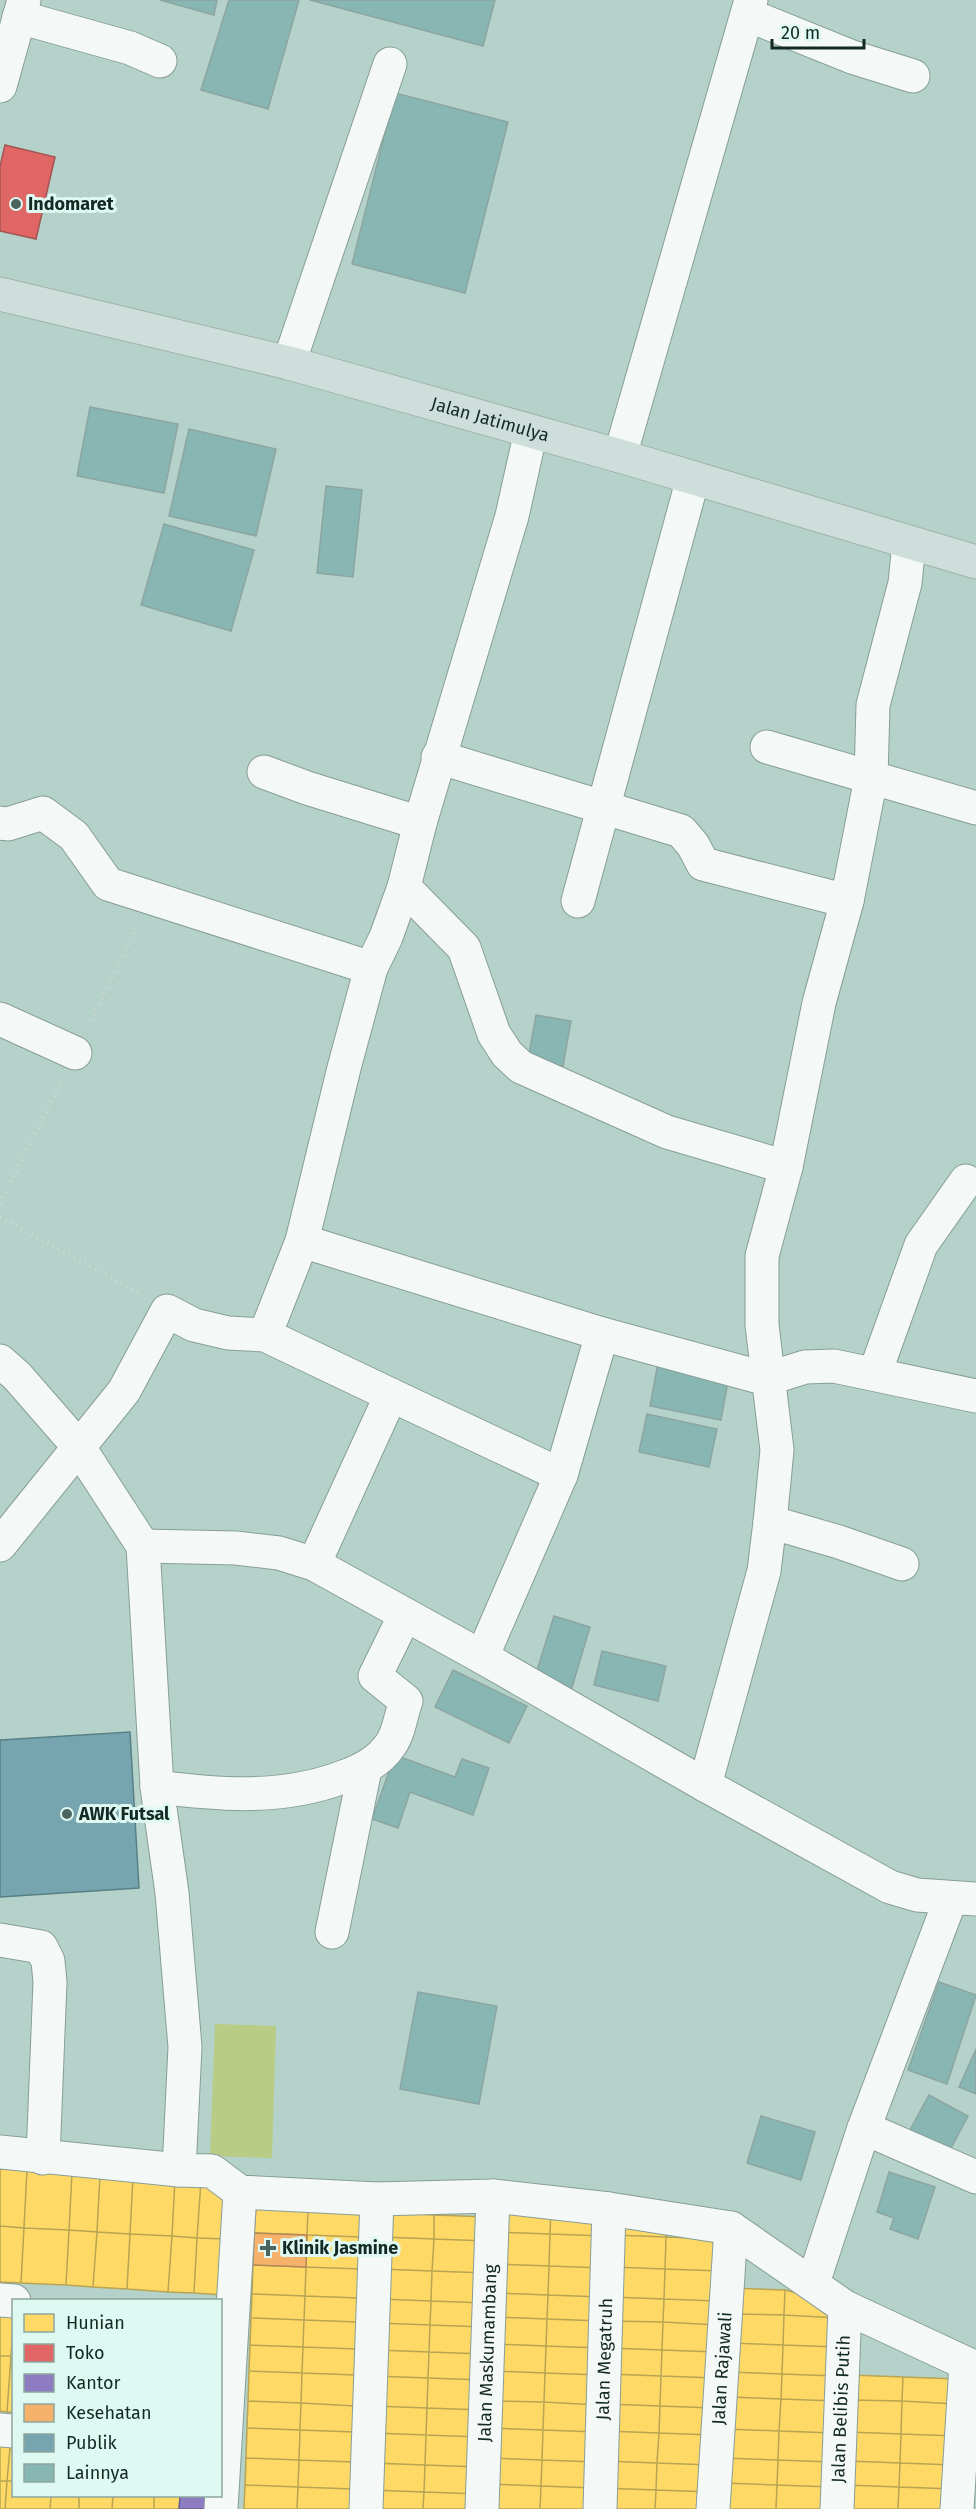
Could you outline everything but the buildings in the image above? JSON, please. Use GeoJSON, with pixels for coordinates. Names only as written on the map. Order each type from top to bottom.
{"type":"FeatureCollection","features":[{"type":"Feature","properties":{"kind":"main road","name":"Jalan Jatimulya"},"geometry":{"type":"LineString","coordinates":[[0,294],[289,363],[620,456],[976,562]]}},
{"type":"Feature","properties":{"kind":"street"},"geometry":{"type":"LineString","coordinates":[[620,456],[750,8],[852,57],[913,76]]}},
{"type":"Feature","properties":{"kind":"street"},"geometry":{"type":"LineString","coordinates":[[0,86],[21,9],[160,61]]}},
{"type":"Feature","properties":{"kind":"street"},"geometry":{"type":"LineString","coordinates":[[289,363],[390,64]]}},
{"type":"Feature","properties":{"kind":"street"},"geometry":{"type":"LineString","coordinates":[[265,1335],[302,1241],[371,968],[386,937],[404,887],[438,757],[512,516],[531,431]]}},
{"type":"Feature","properties":{"kind":"street"},"geometry":{"type":"LineString","coordinates":[[578,901],[693,478]]}},
{"type":"Feature","properties":{"kind":"street"},"geometry":{"type":"LineString","coordinates":[[705,1785],[764,1570],[770,1522],[777,1450],[762,1325],[762,1256],[786,1167],[819,1003],[847,901],[871,778],[873,705],[905,583],[909,543]]}},
{"type":"Feature","properties":{"kind":"street"},"geometry":{"type":"LineString","coordinates":[[767,747],[976,808]]}},
{"type":"Feature","properties":{"kind":"street"},"geometry":{"type":"LineString","coordinates":[[438,757],[681,831],[689,838],[703,864],[847,901]]}},
{"type":"Feature","properties":{"kind":"street"},"geometry":{"type":"LineString","coordinates":[[264,772],[307,788],[420,823]]}},
{"type":"Feature","properties":{"kind":"street"},"geometry":{"type":"LineString","coordinates":[[0,823],[8,824],[43,813],[74,836],[108,884],[371,968]]}},
{"type":"Feature","properties":{"kind":"street"},"geometry":{"type":"LineString","coordinates":[[404,887],[464,948],[495,1034],[507,1054],[521,1067],[667,1132],[786,1167]]}},
{"type":"Feature","properties":{"kind":"street"},"geometry":{"type":"LineString","coordinates":[[0,1019],[75,1053]]}},
{"type":"Feature","properties":{"kind":"street"},"geometry":{"type":"LineString","coordinates":[[875,1374],[921,1245],[966,1181]]}},
{"type":"Feature","properties":{"kind":"street"},"geometry":{"type":"LineString","coordinates":[[302,1241],[602,1334],[767,1378],[805,1367],[834,1366],[976,1396]]}},
{"type":"Feature","properties":{"kind":"street"},"geometry":{"type":"LineString","coordinates":[[0,1545],[124,1391],[167,1311],[194,1325],[228,1333],[265,1335],[561,1475]]}},
{"type":"Feature","properties":{"kind":"street"},"geometry":{"type":"LineString","coordinates":[[482,1657],[561,1475],[602,1334]]}},
{"type":"Feature","properties":{"kind":"street"},"geometry":{"type":"LineString","coordinates":[[0,1361],[17,1376],[78,1446],[143,1546],[157,1787],[172,1893],[185,2047],[179,2170]]}},
{"type":"Feature","properties":{"kind":"street"},"geometry":{"type":"LineString","coordinates":[[314,1564],[391,1395]]}},
{"type":"Feature","properties":{"kind":"street"},"geometry":{"type":"LineString","coordinates":[[770,1522],[839,1542],[902,1564]]}},
{"type":"Feature","properties":{"kind":"street"},"geometry":{"type":"LineString","coordinates":[[143,1546],[236,1548],[279,1553],[314,1564],[890,1887],[917,1895],[964,1899],[864,2128],[813,2283]]}},
{"type":"Feature","properties":{"kind":"street"},"geometry":{"type":"LineString","coordinates":[[157,1787],[213,1794],[266,1794],[316,1787],[365,1769],[391,1744],[406,1701],[375,1676],[405,1615]]}},
{"type":"Feature","properties":{"kind":"street"},"geometry":{"type":"LineString","coordinates":[[332,1932],[365,1769]]}},
{"type":"Feature","properties":{"kind":"street"},"geometry":{"type":"LineString","coordinates":[[0,1940],[41,1947],[48,1961],[50,1982],[43,2158]]}},
{"type":"Feature","properties":{"kind":"street"},"geometry":{"type":"LineString","coordinates":[[864,2128],[976,2177]]}},
{"type":"Feature","properties":{"kind":"street"},"geometry":{"type":"LineString","coordinates":[[0,2152],[43,2158],[212,2171],[240,2192],[377,2199],[494,2196],[609,2209],[731,2228],[845,2307],[971,2366],[957,2509]]}},
{"type":"Feature","properties":{"kind":"street"},"geometry":{"type":"LineString","coordinates":[[222,2480],[226,2321],[240,2192]]}},
{"type":"Feature","properties":{"kind":"street","name":"Jalan Maskumambang"},"geometry":{"type":"LineString","coordinates":[[482,2509],[494,2196]]}},
{"type":"Feature","properties":{"kind":"street"},"geometry":{"type":"LineString","coordinates":[[366,2509],[377,2199]]}},
{"type":"Feature","properties":{"kind":"street","name":"Jalan Megatruh"},"geometry":{"type":"LineString","coordinates":[[600,2509],[609,2209]]}},
{"type":"Feature","properties":{"kind":"street","name":"Jalan Rajawali"},"geometry":{"type":"LineString","coordinates":[[713,2509],[731,2228]]}},
{"type":"Feature","properties":{"kind":"street","name":"Jalan Belibis Putih"},"geometry":{"type":"LineString","coordinates":[[837,2509],[845,2307]]}},
{"type":"Feature","properties":{"kind":"path"},"geometry":{"type":"LineString","coordinates":[[0,1216],[147,1298]]}},
{"type":"Feature","properties":{"kind":"green space"},"geometry":{"type":"Polygon","coordinates":[[[215,2024],[276,2026],[272,2158],[210,2156],[215,2024]]]}},
{"type":"Feature","properties":{"kind":"place","name":"Indomaret"},"geometry":{"type":"Point","coordinates":[16,204]}},
{"type":"Feature","properties":{"kind":"place","name":"AWK Futsal"},"geometry":{"type":"Point","coordinates":[67,1814]}},
{"type":"Feature","properties":{"kind":"place","name":"Klinik Jasmine"},"geometry":{"type":"Point","coordinates":[268,2248]}}]}
